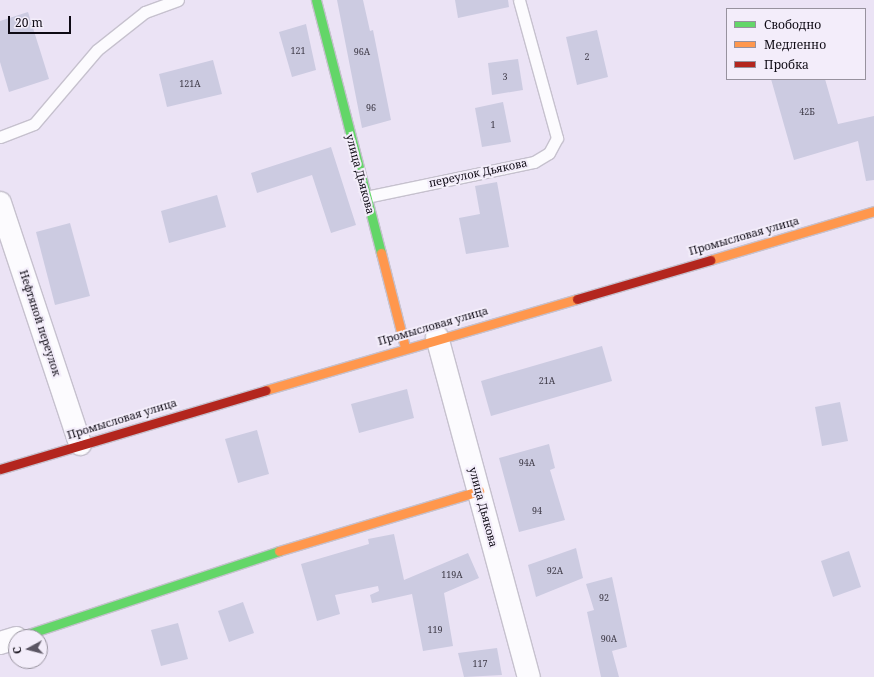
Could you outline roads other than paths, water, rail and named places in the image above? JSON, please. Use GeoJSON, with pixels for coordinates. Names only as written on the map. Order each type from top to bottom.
{"type":"FeatureCollection","features":[{"type":"Feature","properties":{"kind":"street","name":"улица Дьякова"},"geometry":{"type":"LineString","coordinates":[[316,0],[405,347]]}},
{"type":"Feature","properties":{"kind":"street","name":"Нефтяной переулок"},"geometry":{"type":"LineString","coordinates":[[0,203],[80,444]]}},
{"type":"Feature","properties":{"kind":"street","name":"Промысловая улица"},"geometry":{"type":"LineString","coordinates":[[0,469],[437,337],[874,211]]}},
{"type":"Feature","properties":{"kind":"street","name":"улица Дьякова"},"geometry":{"type":"LineString","coordinates":[[437,337],[529,677]]}},
{"type":"Feature","properties":{"kind":"street"},"geometry":{"type":"LineString","coordinates":[[43,629],[363,524],[479,491]]}},
{"type":"Feature","properties":{"kind":"lane"},"geometry":{"type":"LineString","coordinates":[[0,137],[34,124],[97,50],[144,12],[178,0]]}},
{"type":"Feature","properties":{"kind":"lane","name":"переулок Дьякова"},"geometry":{"type":"LineString","coordinates":[[366,196],[534,162],[549,153],[557,138],[519,0]]}}]}
